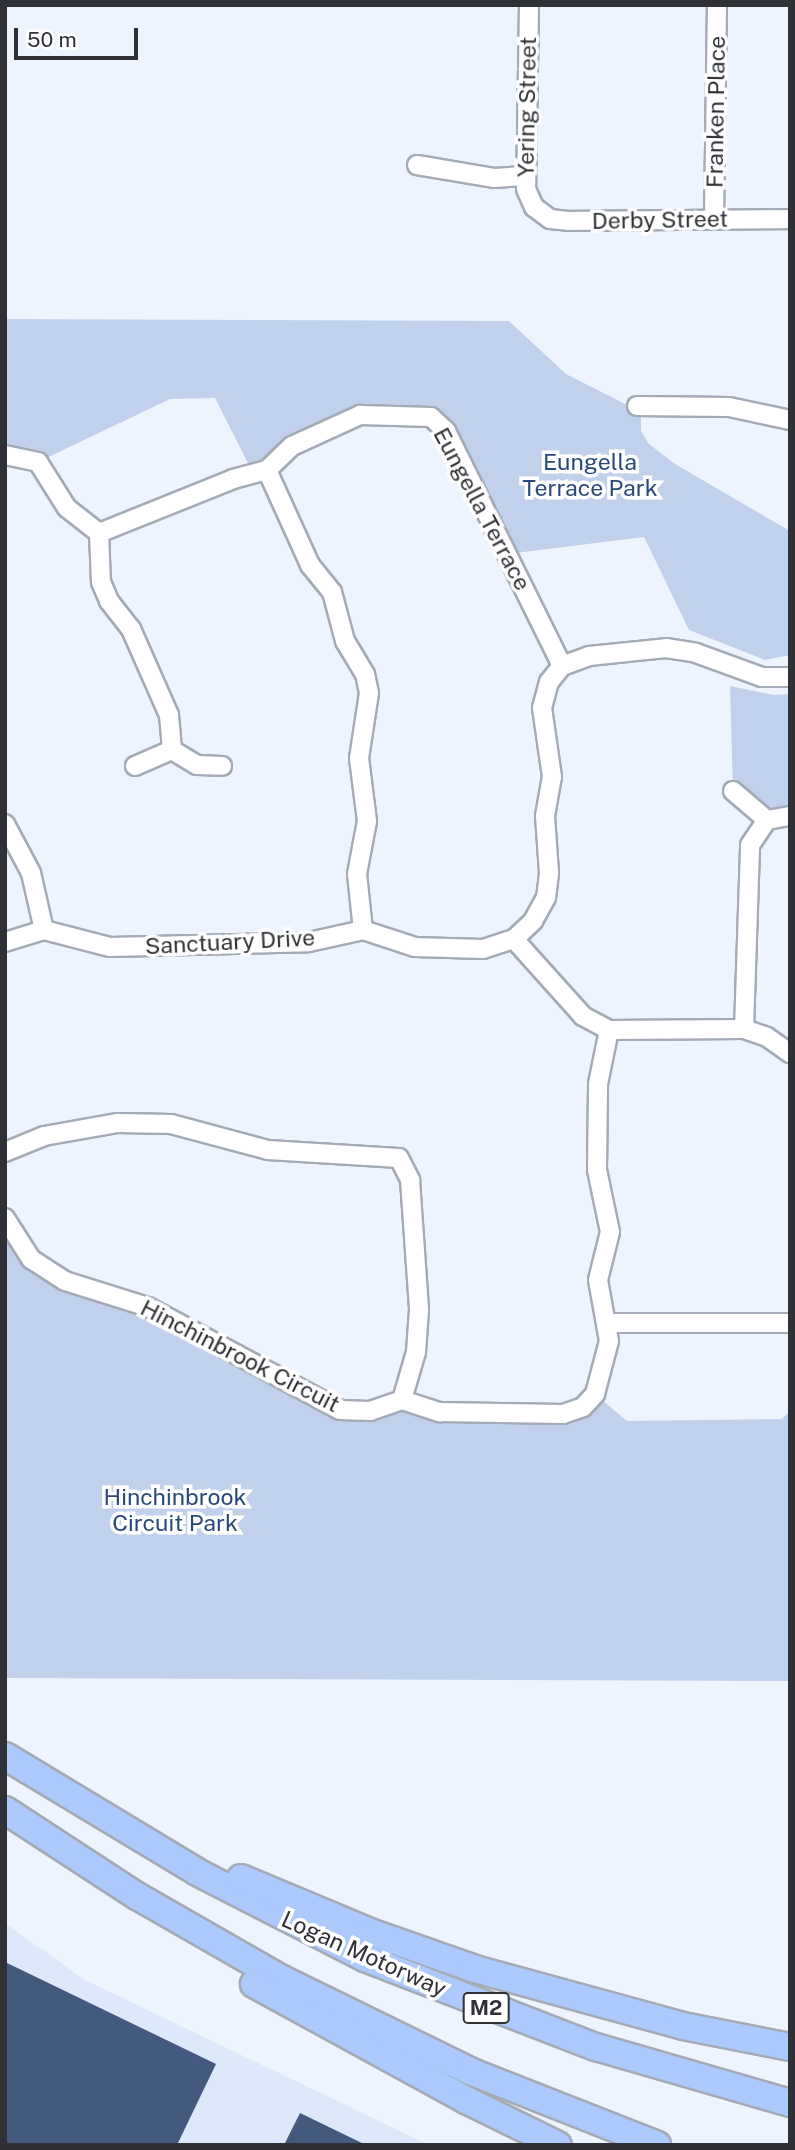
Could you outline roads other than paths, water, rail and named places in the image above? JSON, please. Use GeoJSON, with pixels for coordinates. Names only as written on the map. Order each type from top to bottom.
{"type":"FeatureCollection","features":[{"type":"Feature","properties":{"kind":"highway","name":"Logan Motorway"},"geometry":{"type":"LineString","coordinates":[[5,1756],[197,1872],[365,1958],[512,2018],[685,2075],[790,2103]]}},
{"type":"Feature","properties":{"kind":"highway"},"geometry":{"type":"LineString","coordinates":[[5,1810],[137,1896],[364,2021],[557,2108],[657,2145]]}},
{"type":"Feature","properties":{"kind":"highway"},"geometry":{"type":"LineString","coordinates":[[197,1872],[230,1874],[417,1950],[553,1992],[695,2029],[790,2047]]}},
{"type":"Feature","properties":{"kind":"highway"},"geometry":{"type":"LineString","coordinates":[[137,1896],[156,1924],[271,1994],[558,2145]]}},
{"type":"Feature","properties":{"kind":"street","name":"Yering Street"},"geometry":{"type":"LineString","coordinates":[[529,5],[526,176],[528,197],[534,207]]}},
{"type":"Feature","properties":{"kind":"street","name":"Franken Place"},"geometry":{"type":"LineString","coordinates":[[714,218],[717,5]]}},
{"type":"Feature","properties":{"kind":"street"},"geometry":{"type":"LineString","coordinates":[[417,165],[495,178],[526,176]]}},
{"type":"Feature","properties":{"kind":"street","name":"Derby Street"},"geometry":{"type":"LineString","coordinates":[[534,207],[550,219],[568,221],[790,219]]}},
{"type":"Feature","properties":{"kind":"street"},"geometry":{"type":"LineString","coordinates":[[637,406],[729,407],[790,420]]}},
{"type":"Feature","properties":{"kind":"street","name":"Eungella Terrace"},"geometry":{"type":"LineString","coordinates":[[99,533],[267,470],[292,446],[360,415],[431,417],[446,431],[562,666]]}},
{"type":"Feature","properties":{"kind":"street"},"geometry":{"type":"LineString","coordinates":[[5,456],[38,462],[67,508],[99,533],[101,582],[108,601],[131,629],[169,715],[172,750]]}},
{"type":"Feature","properties":{"kind":"street"},"geometry":{"type":"LineString","coordinates":[[267,470],[310,565],[332,592],[345,641],[367,684],[359,758],[367,821],[357,874],[363,930],[415,947],[453,952],[483,949],[514,939],[533,921],[545,898],[549,873],[545,817],[552,777],[542,708],[549,682],[562,666],[589,656],[666,648],[696,653],[762,677],[790,677]]}},
{"type":"Feature","properties":{"kind":"street"},"geometry":{"type":"LineString","coordinates":[[172,750],[197,765],[222,766]]}},
{"type":"Feature","properties":{"kind":"street"},"geometry":{"type":"LineString","coordinates":[[135,766],[172,750]]}},
{"type":"Feature","properties":{"kind":"street"},"geometry":{"type":"LineString","coordinates":[[733,791],[767,820]]}},
{"type":"Feature","properties":{"kind":"street"},"geometry":{"type":"LineString","coordinates":[[744,1030],[750,845],[767,820],[790,816]]}},
{"type":"Feature","properties":{"kind":"street"},"geometry":{"type":"LineString","coordinates":[[5,824],[31,873],[44,930],[5,942]]}},
{"type":"Feature","properties":{"kind":"street","name":"Sanctuary Drive"},"geometry":{"type":"LineString","coordinates":[[44,930],[110,947],[309,942],[363,930]]}},
{"type":"Feature","properties":{"kind":"street"},"geometry":{"type":"LineString","coordinates":[[514,939],[583,1016],[609,1030],[744,1030],[767,1037],[790,1053]]}},
{"type":"Feature","properties":{"kind":"street"},"geometry":{"type":"LineString","coordinates":[[5,1152],[44,1136],[118,1123],[171,1124],[268,1150],[399,1158],[410,1180],[419,1310],[416,1352],[402,1400],[440,1412],[563,1414],[583,1408],[595,1394],[609,1323],[599,1299],[598,1280],[610,1232],[597,1170],[598,1084],[609,1030]]}},
{"type":"Feature","properties":{"kind":"street","name":"Hinchinbrook Circuit"},"geometry":{"type":"LineString","coordinates":[[5,1218],[31,1259],[65,1281],[148,1307],[341,1409],[370,1411],[402,1400]]}},
{"type":"Feature","properties":{"kind":"street"},"geometry":{"type":"LineString","coordinates":[[609,1323],[790,1323]]}},
{"type":"Feature","properties":{"kind":"park label","name":"Eungella Terrace Park"},"geometry":{"type":"Point","coordinates":[590,475]}},
{"type":"Feature","properties":{"kind":"park label","name":"Hinchinbrook Circuit Park"},"geometry":{"type":"Point","coordinates":[175,1510]}}]}
